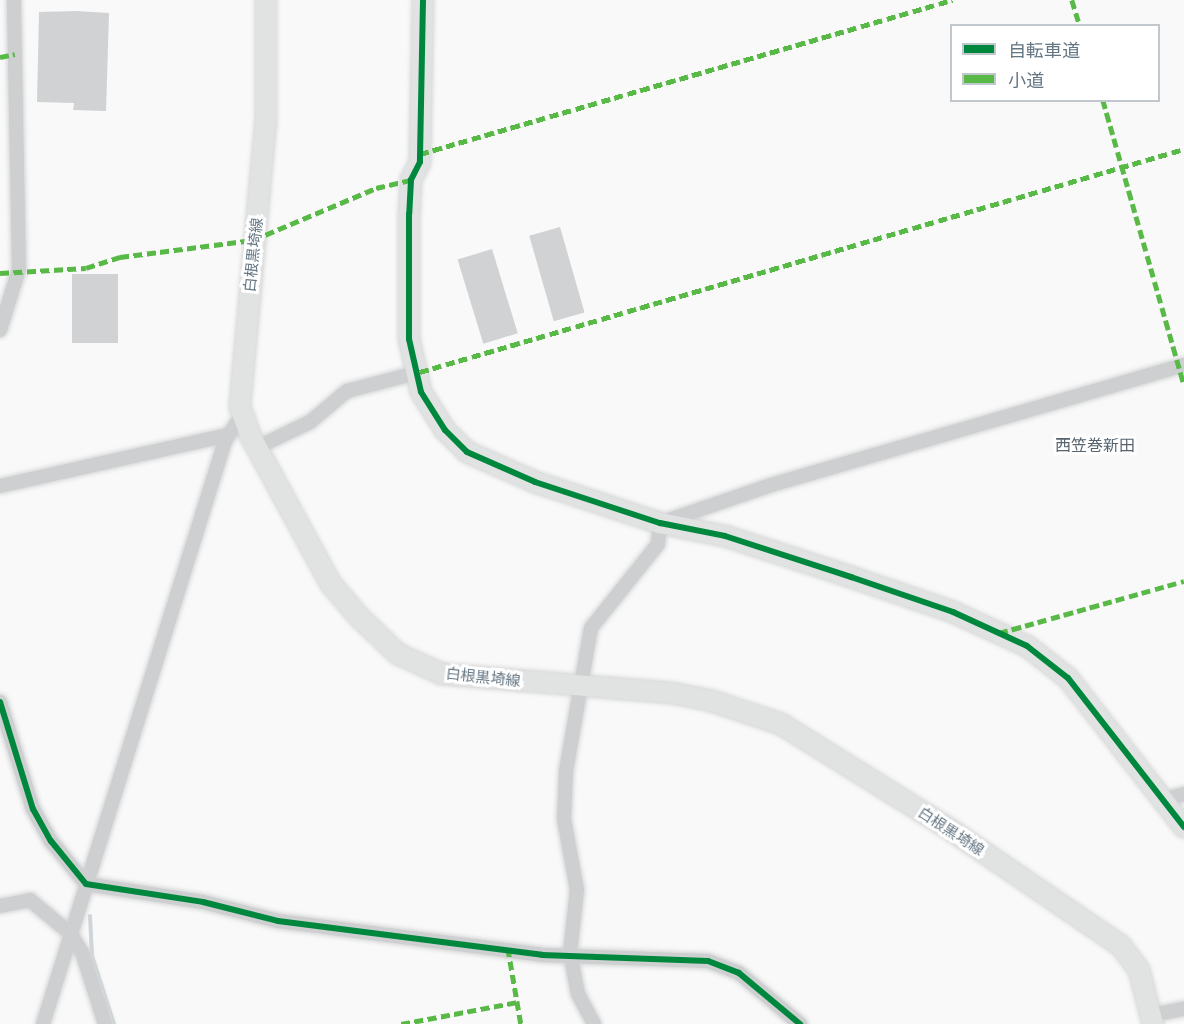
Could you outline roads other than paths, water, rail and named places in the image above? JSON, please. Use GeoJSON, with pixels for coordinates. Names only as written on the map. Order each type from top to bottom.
{"type":"FeatureCollection","features":[{"type":"Feature","properties":{"kind":"main road","name":"白根黒埼線"},"geometry":{"type":"LineString","coordinates":[[266,0],[266,119],[241,416],[331,584],[398,654],[442,674],[579,685],[712,700],[781,724],[822,747],[1121,946],[1138,970],[1152,1019]]}},
{"type":"Feature","properties":{"kind":"main road"},"geometry":{"type":"LineString","coordinates":[[423,0],[420,162],[411,180],[409,214],[409,339],[420,372],[421,392],[445,430],[467,452],[535,482],[660,524],[725,536],[851,577],[953,612],[1027,646],[1068,678],[1184,827]]}},
{"type":"Feature","properties":{"kind":"street"},"geometry":{"type":"LineString","coordinates":[[0,330],[19,270],[14,0]]}},
{"type":"Feature","properties":{"kind":"street"},"geometry":{"type":"LineString","coordinates":[[594,1024],[578,994],[570,953],[577,890],[564,809],[579,685],[591,628],[658,543],[660,524],[771,485],[1184,366]]}},
{"type":"Feature","properties":{"kind":"street"},"geometry":{"type":"LineString","coordinates":[[258,447],[310,422],[347,391],[420,372]]}},
{"type":"Feature","properties":{"kind":"street"},"geometry":{"type":"LineString","coordinates":[[42,1024],[228,435],[241,416]]}},
{"type":"Feature","properties":{"kind":"street"},"geometry":{"type":"LineString","coordinates":[[0,486],[228,435]]}},
{"type":"Feature","properties":{"kind":"street"},"geometry":{"type":"LineString","coordinates":[[0,702],[33,809],[51,841],[86,884],[203,902],[278,921],[542,955],[570,953],[727,966],[800,1024]]}},
{"type":"Feature","properties":{"kind":"street"},"geometry":{"type":"LineString","coordinates":[[1163,800],[1184,794]]}},
{"type":"Feature","properties":{"kind":"street"},"geometry":{"type":"LineString","coordinates":[[0,906],[30,900],[70,934],[82,952],[105,1024]]}},
{"type":"Feature","properties":{"kind":"street"},"geometry":{"type":"LineString","coordinates":[[1152,1019],[1184,1009]]}},
{"type":"Feature","properties":{"kind":"waterway"},"geometry":{"type":"LineString","coordinates":[[90,916],[92,956],[114,1024]]}},
{"type":"Feature","properties":{"kind":"district","name":"西笠巻新田"},"geometry":{"type":"Point","coordinates":[1095,446]}}]}
